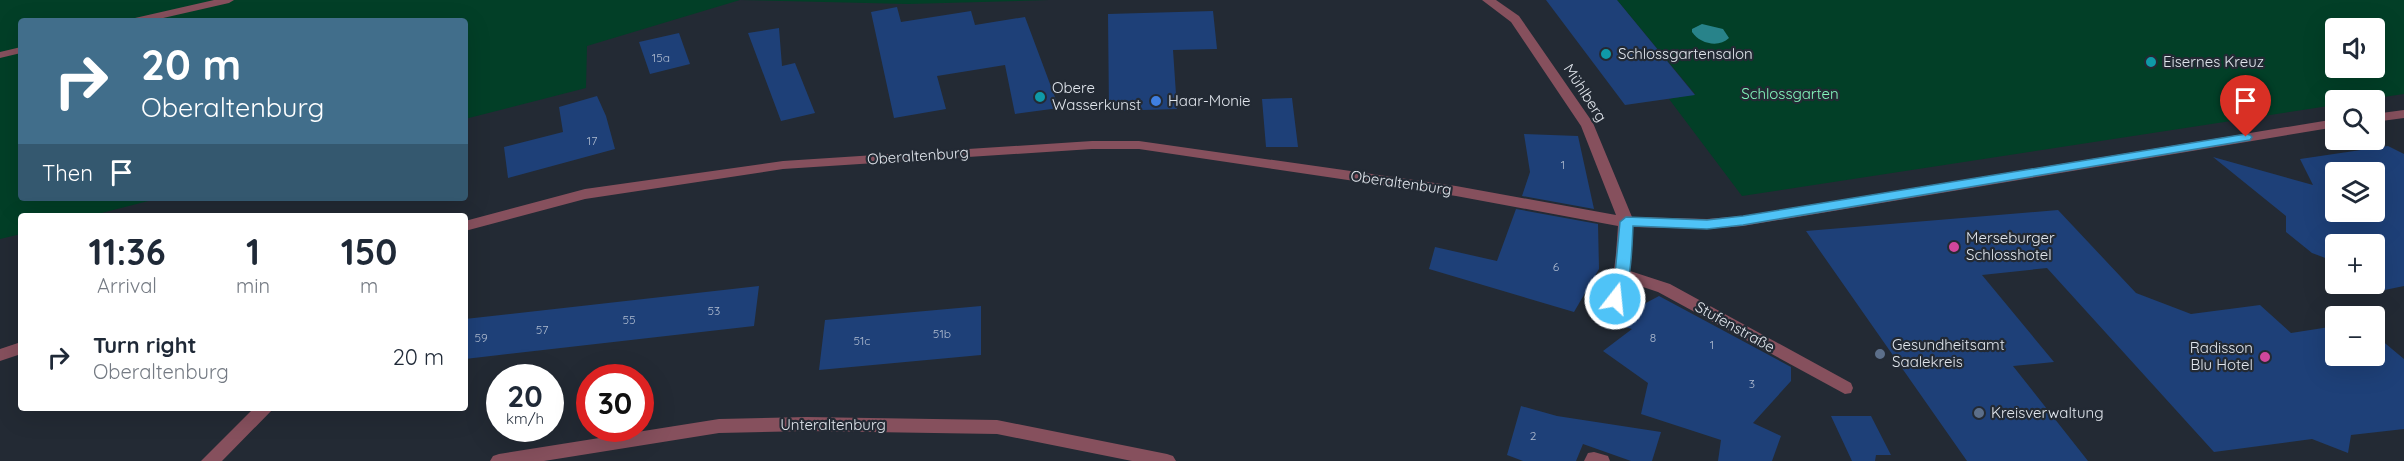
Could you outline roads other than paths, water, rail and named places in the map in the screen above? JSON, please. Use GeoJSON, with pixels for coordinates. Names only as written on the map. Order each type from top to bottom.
{"type":"FeatureCollection","features":[{"type":"Feature","properties":{"kind":"street","name":"Mühlberg"},"geometry":{"type":"LineString","coordinates":[[1488,0],[1515,19],[1588,126],[1626,222]]}},
{"type":"Feature","properties":{"kind":"street"},"geometry":{"type":"LineString","coordinates":[[2385,117],[2404,114]]}},
{"type":"Feature","properties":{"kind":"street","name":"Oberaltenburg"},"geometry":{"type":"LineString","coordinates":[[468,225],[585,194],[783,165],[1092,145],[1139,145],[1250,160],[1456,191],[1626,222],[1707,224],[1743,221],[2325,125]]}},
{"type":"Feature","properties":{"kind":"street"},"geometry":{"type":"LineString","coordinates":[[1604,316],[1615,299],[1622,274],[1626,222]]}},
{"type":"Feature","properties":{"kind":"street","name":"Stufenstraße"},"geometry":{"type":"LineString","coordinates":[[1622,274],[1664,288],[1845,388]]}},
{"type":"Feature","properties":{"kind":"street"},"geometry":{"type":"LineString","coordinates":[[0,355],[18,349]]}},
{"type":"Feature","properties":{"kind":"street"},"geometry":{"type":"LineString","coordinates":[[210,461],[262,411]]}},
{"type":"Feature","properties":{"kind":"street","name":"Unteraltenburg"},"geometry":{"type":"LineString","coordinates":[[499,461],[719,426],[807,424],[997,427],[1167,461]]}},
{"type":"Feature","properties":{"kind":"lane"},"geometry":{"type":"LineString","coordinates":[[148,18],[229,0]]}},
{"type":"Feature","properties":{"kind":"lane"},"geometry":{"type":"LineString","coordinates":[[0,55],[18,51]]}},
{"type":"Feature","properties":{"kind":"lane"},"geometry":{"type":"LineString","coordinates":[[1592,461],[1594,458],[1602,461]]}},
{"type":"Feature","properties":{"kind":"water"},"geometry":{"type":"Polygon","coordinates":[[[1702,24],[1723,29],[1729,38],[1715,44],[1705,42],[1692,32],[1692,29],[1702,24]]]}},
{"type":"Feature","properties":{"kind":"place","name":"Schlossgartensalon"},"geometry":{"type":"Point","coordinates":[1606,54]}},
{"type":"Feature","properties":{"kind":"place","name":"Eisernes Kreuz"},"geometry":{"type":"Point","coordinates":[2151,62]}},
{"type":"Feature","properties":{"kind":"place","name":"Obere Wasserkunst"},"geometry":{"type":"Point","coordinates":[1040,97]}},
{"type":"Feature","properties":{"kind":"place","name":"Haar-Monie"},"geometry":{"type":"Point","coordinates":[1156,101]}},
{"type":"Feature","properties":{"kind":"place","name":"Merseburger Schlosshotel"},"geometry":{"type":"Point","coordinates":[1954,247]}},
{"type":"Feature","properties":{"kind":"place","name":"Gesundheitsamt Saalekreis"},"geometry":{"type":"Point","coordinates":[1880,354]}},
{"type":"Feature","properties":{"kind":"place","name":"Radisson Blu Hotel"},"geometry":{"type":"Point","coordinates":[2265,357]}},
{"type":"Feature","properties":{"kind":"place","name":"Kreisverwaltung"},"geometry":{"type":"Point","coordinates":[1979,413]}},
{"type":"Feature","properties":{"kind":"park label","name":"Schlossgarten"},"geometry":{"type":"Point","coordinates":[1790,94]}}]}
